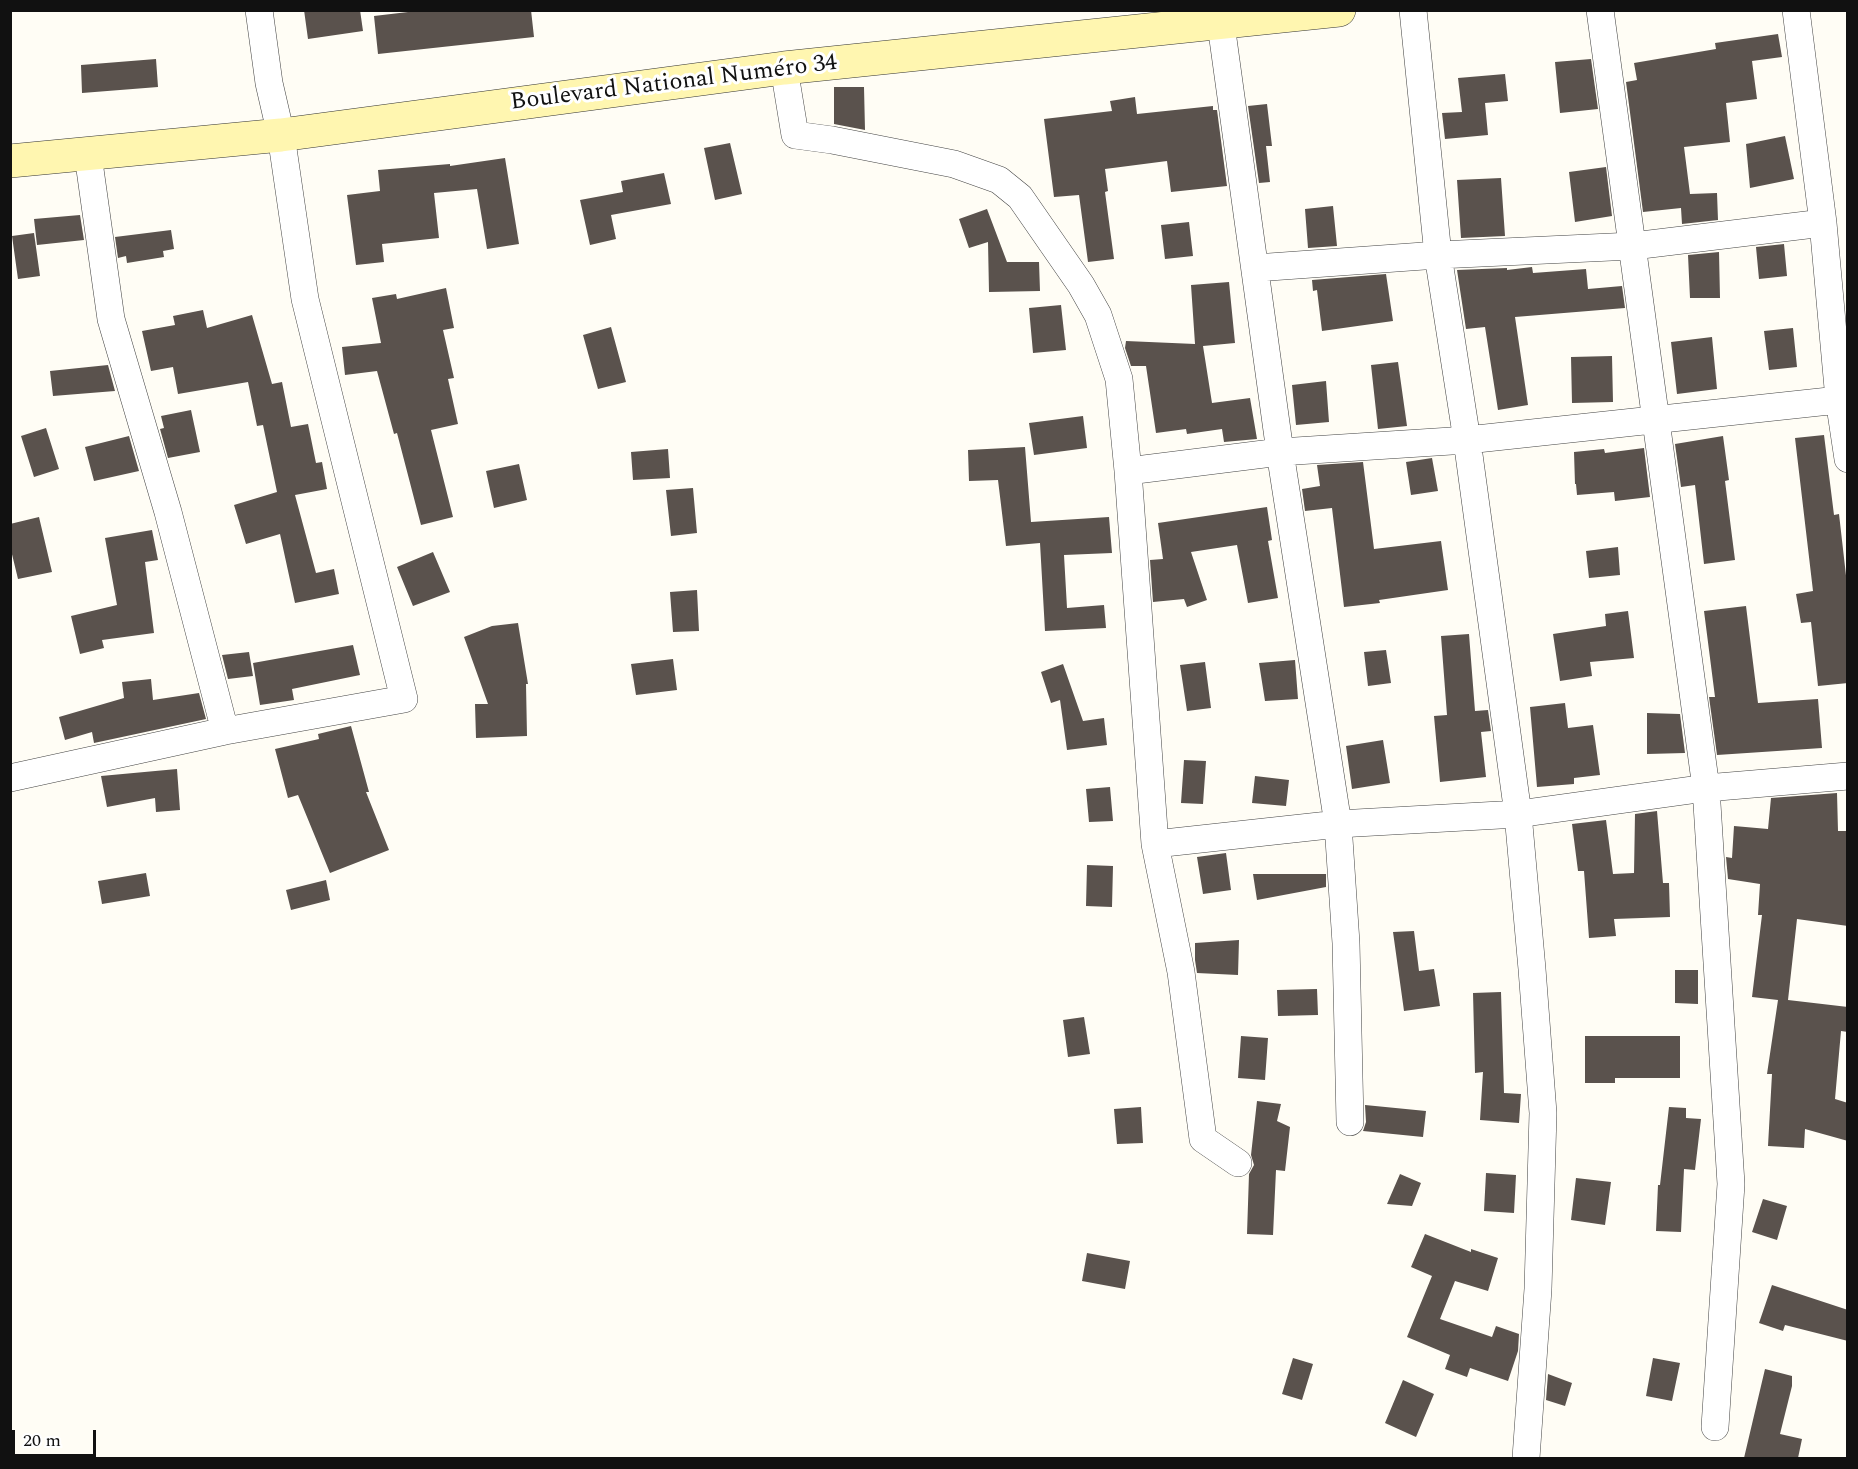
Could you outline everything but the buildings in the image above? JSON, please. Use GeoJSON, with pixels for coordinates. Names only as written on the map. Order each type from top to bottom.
{"type":"FeatureCollection","features":[{"type":"Feature","properties":{"kind":"main road","name":"Boulevard National Numéro 34"},"geometry":{"type":"LineString","coordinates":[[10,161],[281,135],[784,68],[1219,16],[1339,10]]}},
{"type":"Feature","properties":{"kind":"street"},"geometry":{"type":"LineString","coordinates":[[10,778],[225,731],[404,699],[305,299],[281,135],[269,83],[259,10]]}},
{"type":"Feature","properties":{"kind":"street"},"geometry":{"type":"LineString","coordinates":[[1413,10],[1438,255],[1467,440],[1518,814],[1543,1113],[1538,1289],[1526,1458]]}},
{"type":"Feature","properties":{"kind":"street"},"geometry":{"type":"LineString","coordinates":[[1600,10],[1706,788],[1731,1184],[1715,1426]]}},
{"type":"Feature","properties":{"kind":"street"},"geometry":{"type":"LineString","coordinates":[[1796,10],[1823,223],[1848,459]]}},
{"type":"Feature","properties":{"kind":"street"},"geometry":{"type":"LineString","coordinates":[[1219,16],[1280,452],[1338,824],[1346,943],[1350,1122]]}},
{"type":"Feature","properties":{"kind":"street"},"geometry":{"type":"LineString","coordinates":[[784,68],[795,135],[954,164],[999,180],[1020,197],[1081,285],[1098,315],[1119,379],[1128,471],[1155,844],[1180,972],[1203,1139],[1238,1163]]}},
{"type":"Feature","properties":{"kind":"street"},"geometry":{"type":"LineString","coordinates":[[88,154],[111,319],[168,512],[225,731]]}},
{"type":"Feature","properties":{"kind":"street"},"geometry":{"type":"LineString","coordinates":[[1255,268],[1438,255],[1633,246],[1823,223]]}},
{"type":"Feature","properties":{"kind":"street"},"geometry":{"type":"LineString","coordinates":[[1128,471],[1280,452],[1467,440],[1843,399]]}},
{"type":"Feature","properties":{"kind":"street"},"geometry":{"type":"LineString","coordinates":[[1155,844],[1338,824],[1518,814],[1706,788],[1848,776]]}}]}
